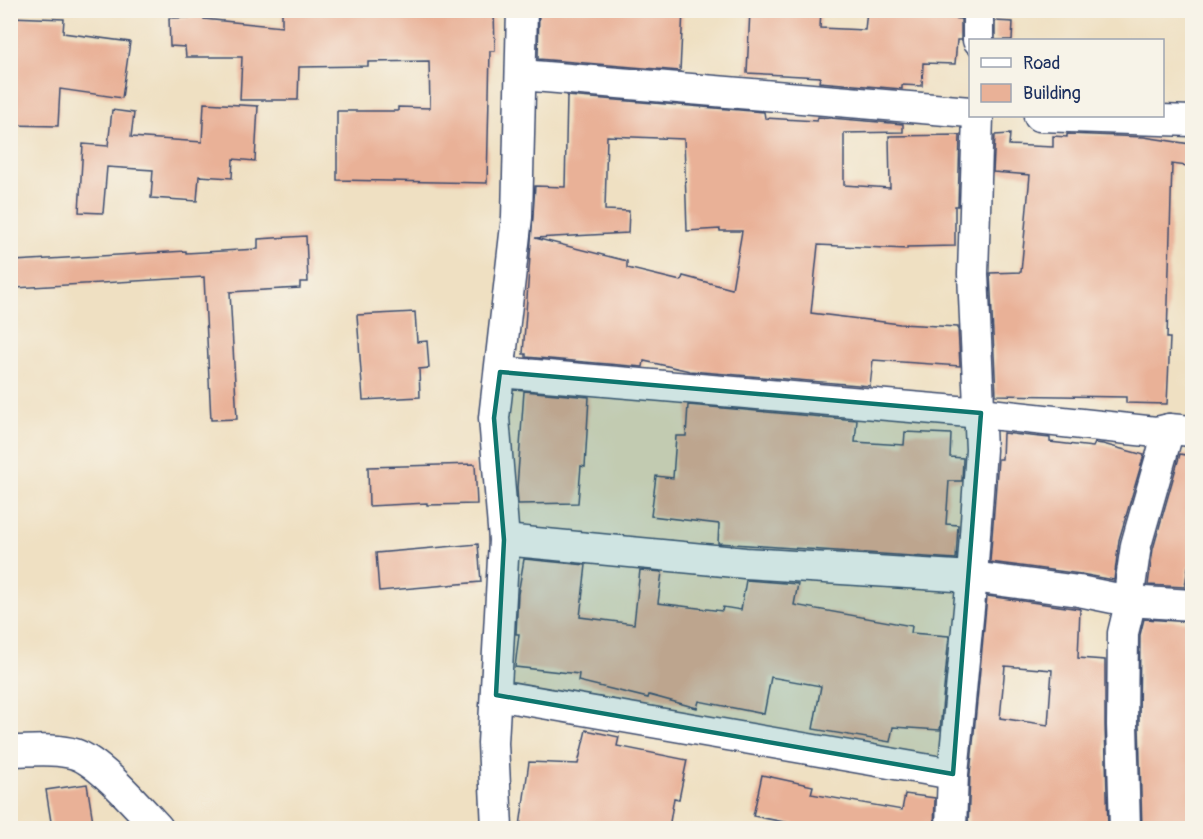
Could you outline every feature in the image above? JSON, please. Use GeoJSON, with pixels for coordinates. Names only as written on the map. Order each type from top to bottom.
{"type":"FeatureCollection","features":[{"type":"Feature","properties":{"kind":"street"},"geometry":{"type":"LineString","coordinates":[[497,828],[493,742],[504,540],[494,418],[517,217],[522,10]]}},
{"type":"Feature","properties":{"kind":"street"},"geometry":{"type":"LineString","coordinates":[[978,10],[978,39]]}},
{"type":"Feature","properties":{"kind":"street"},"geometry":{"type":"LineString","coordinates":[[521,75],[969,112]]}},
{"type":"Feature","properties":{"kind":"street"},"geometry":{"type":"LineString","coordinates":[[951,828],[953,774],[972,577],[981,450],[974,274],[978,117]]}},
{"type":"Feature","properties":{"kind":"street"},"geometry":{"type":"LineString","coordinates":[[1070,117],[1192,121]]}},
{"type":"Feature","properties":{"kind":"street"},"geometry":{"type":"LineString","coordinates":[[500,372],[981,413],[1156,432],[1181,430],[1136,545],[1129,608],[1123,633],[1122,725],[1125,828]]}},
{"type":"Feature","properties":{"kind":"street"},"geometry":{"type":"LineString","coordinates":[[504,540],[745,563],[972,577],[1079,591],[1128,601],[1192,605]]}},
{"type":"Feature","properties":{"kind":"street"},"geometry":{"type":"LineString","coordinates":[[496,695],[953,774]]}},
{"type":"Feature","properties":{"kind":"street"},"geometry":{"type":"LineString","coordinates":[[10,751],[53,751],[77,754],[106,775],[158,828]]}},
{"type":"Feature","properties":{"kind":"highlighted area"},"geometry":{"type":"Polygon","coordinates":[[[500,372],[981,413],[953,774],[496,695],[504,540],[494,418],[500,372]]]}},
{"type":"Feature","properties":{"kind":"building"},"geometry":{"type":"Polygon","coordinates":[[[282,10],[494,10],[495,51],[490,51],[487,183],[337,180],[337,111],[398,111],[398,107],[430,108],[429,61],[368,62],[368,66],[299,67],[298,100],[240,100],[242,57],[186,57],[185,47],[170,46],[169,18],[204,17],[204,19],[282,27],[282,10]]]}},
{"type":"Feature","properties":{"kind":"building"},"geometry":{"type":"Polygon","coordinates":[[[539,10],[683,10],[680,71],[538,59],[539,10]]]}},
{"type":"Feature","properties":{"kind":"building"},"geometry":{"type":"Polygon","coordinates":[[[750,10],[821,10],[820,28],[865,30],[867,10],[953,10],[952,18],[961,19],[961,40],[957,40],[955,64],[923,63],[922,86],[902,85],[902,89],[819,82],[820,77],[747,73],[750,10]]]}},
{"type":"Feature","properties":{"kind":"building"},"geometry":{"type":"Polygon","coordinates":[[[10,17],[64,19],[63,33],[130,42],[122,98],[60,89],[58,126],[10,125],[10,17]]]}},
{"type":"Feature","properties":{"kind":"building"},"geometry":{"type":"Polygon","coordinates":[[[995,21],[1013,22],[1012,39],[995,39],[995,21]]]}},
{"type":"Feature","properties":{"kind":"building"},"geometry":{"type":"Polygon","coordinates":[[[567,96],[764,112],[765,118],[817,121],[818,117],[903,124],[903,132],[844,133],[844,185],[890,188],[889,136],[960,135],[955,246],[907,247],[907,249],[818,245],[811,313],[900,324],[958,327],[960,366],[873,360],[870,386],[690,371],[644,361],[643,367],[526,357],[526,354],[523,354],[535,186],[565,187],[567,96]],[[607,136],[605,210],[629,211],[628,233],[535,238],[627,261],[627,268],[681,281],[683,276],[732,289],[742,231],[720,231],[720,229],[687,231],[684,139],[607,136]]]}},
{"type":"Feature","properties":{"kind":"building"},"geometry":{"type":"Polygon","coordinates":[[[204,103],[258,106],[255,161],[233,159],[232,178],[199,176],[197,201],[151,198],[153,170],[107,167],[103,213],[79,212],[83,144],[108,146],[112,110],[134,113],[131,137],[202,142],[204,103]]]}},
{"type":"Feature","properties":{"kind":"building"},"geometry":{"type":"Polygon","coordinates":[[[1010,134],[1009,145],[1053,147],[1053,136],[1067,137],[1067,134],[1144,137],[1190,144],[1187,166],[1172,164],[1167,404],[1126,403],[1126,397],[996,395],[990,273],[1021,272],[1030,175],[993,172],[995,135],[1010,134]]]}},
{"type":"Feature","properties":{"kind":"building"},"geometry":{"type":"Polygon","coordinates":[[[306,236],[308,282],[300,282],[300,288],[230,292],[237,419],[211,420],[204,277],[15,288],[14,261],[258,249],[258,239],[306,236]]]}},
{"type":"Feature","properties":{"kind":"building"},"geometry":{"type":"Polygon","coordinates":[[[415,312],[417,342],[427,341],[429,368],[419,369],[420,397],[363,400],[357,315],[415,312]]]}},
{"type":"Feature","properties":{"kind":"building"},"geometry":{"type":"Polygon","coordinates":[[[524,391],[589,397],[585,467],[581,466],[578,503],[518,504],[517,488],[524,391]]]}},
{"type":"Feature","properties":{"kind":"building"},"geometry":{"type":"Polygon","coordinates":[[[688,405],[857,420],[855,442],[904,445],[905,432],[951,434],[950,457],[963,458],[962,481],[949,481],[946,524],[958,525],[956,559],[718,543],[719,524],[651,516],[656,476],[673,478],[676,436],[686,436],[688,405]]]}},
{"type":"Feature","properties":{"kind":"building"},"geometry":{"type":"Polygon","coordinates":[[[1003,433],[1050,438],[1050,442],[1093,447],[1095,443],[1103,444],[1144,455],[1119,540],[1114,580],[990,562],[998,459],[1002,459],[1003,433]]]}},
{"type":"Feature","properties":{"kind":"building"},"geometry":{"type":"Polygon","coordinates":[[[1180,454],[1192,456],[1192,568],[1188,567],[1185,587],[1148,585],[1153,549],[1180,454]]]}},
{"type":"Feature","properties":{"kind":"building"},"geometry":{"type":"Polygon","coordinates":[[[475,464],[477,504],[427,505],[427,503],[369,506],[368,467],[475,464]]]}},
{"type":"Feature","properties":{"kind":"building"},"geometry":{"type":"Polygon","coordinates":[[[478,544],[481,582],[379,591],[376,553],[478,544]]]}},
{"type":"Feature","properties":{"kind":"building"},"geometry":{"type":"Polygon","coordinates":[[[524,559],[586,565],[580,617],[634,624],[640,570],[662,572],[658,603],[722,611],[723,607],[741,610],[746,580],[798,584],[794,605],[912,626],[911,633],[949,636],[940,730],[893,727],[890,742],[813,729],[821,686],[771,677],[764,714],[699,701],[697,708],[649,695],[648,698],[578,681],[579,674],[515,667],[519,634],[516,634],[518,594],[524,559]]]}},
{"type":"Feature","properties":{"kind":"building"},"geometry":{"type":"Polygon","coordinates":[[[987,596],[1080,609],[1078,658],[1105,660],[1108,828],[968,828],[970,775],[987,596]],[[1005,666],[1000,718],[1048,725],[1052,670],[1005,666]]]}},
{"type":"Feature","properties":{"kind":"building"},"geometry":{"type":"Polygon","coordinates":[[[1144,619],[1192,622],[1192,828],[1142,828],[1139,725],[1140,635],[1144,619]]]}},
{"type":"Feature","properties":{"kind":"building"},"geometry":{"type":"Polygon","coordinates":[[[586,730],[619,737],[617,746],[687,760],[679,799],[674,798],[669,828],[520,826],[529,762],[578,764],[586,730]]]}},
{"type":"Feature","properties":{"kind":"building"},"geometry":{"type":"Polygon","coordinates":[[[762,775],[813,786],[811,794],[902,810],[905,794],[935,798],[934,828],[815,828],[753,816],[762,775]]]}},
{"type":"Feature","properties":{"kind":"building"},"geometry":{"type":"Polygon","coordinates":[[[87,784],[94,828],[52,828],[46,790],[87,784]]]}}]}
